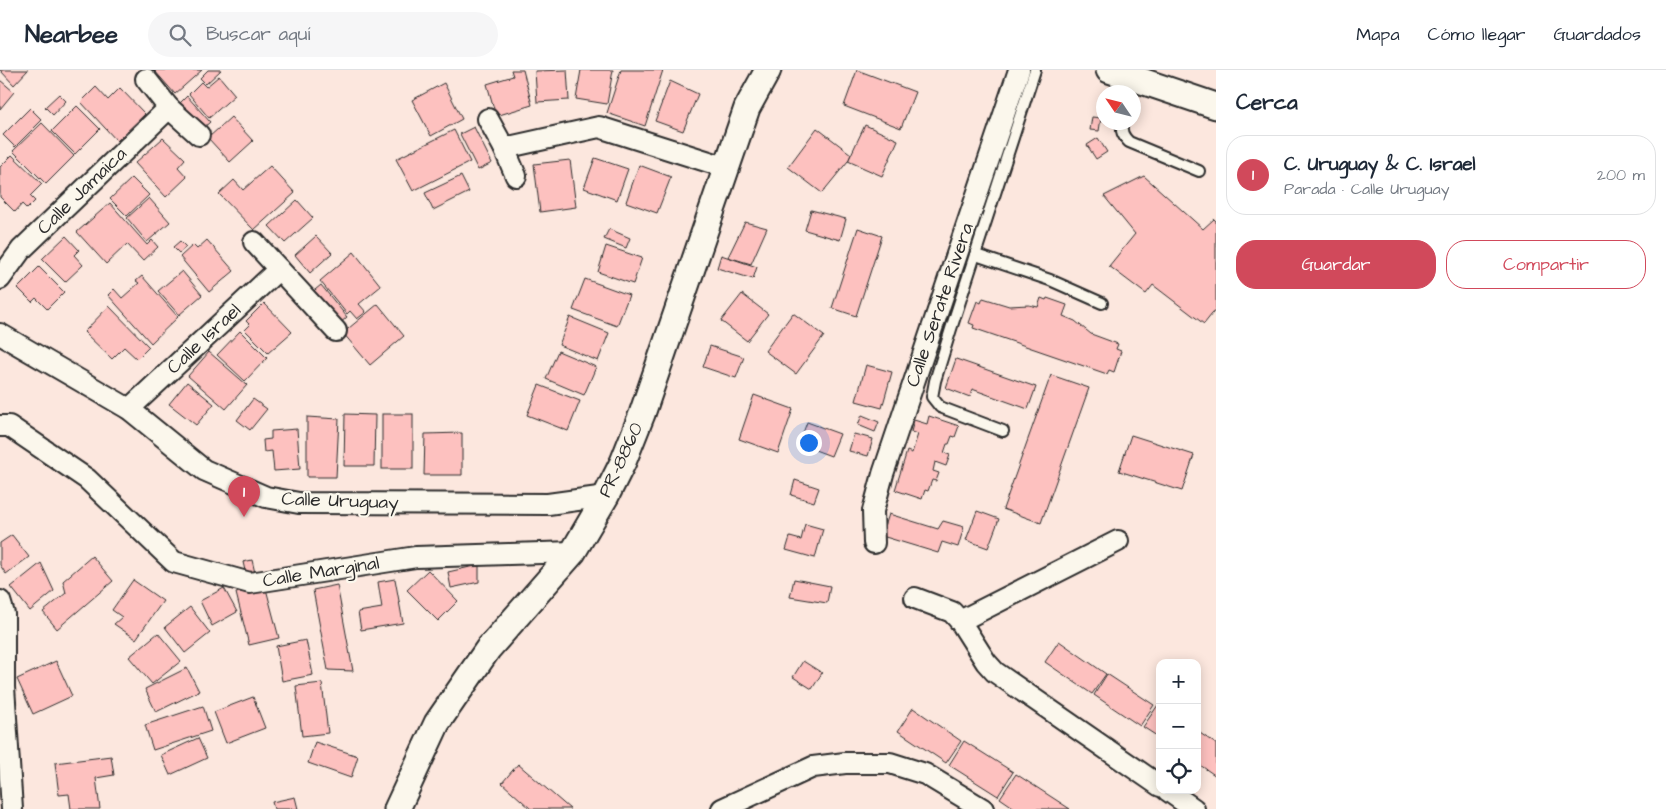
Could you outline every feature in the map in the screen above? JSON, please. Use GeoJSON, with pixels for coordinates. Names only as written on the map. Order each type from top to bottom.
{"type":"FeatureCollection","features":[{"type":"Feature","properties":{"kind":"street","name":"PR-8860"},"geometry":{"type":"LineString","coordinates":[[397,809],[437,722],[488,649],[573,552],[606,496],[623,462],[642,414],[747,108],[768,70]]}},
{"type":"Feature","properties":{"kind":"street","name":"Calle Serate Rivera"},"geometry":{"type":"LineString","coordinates":[[874,543],[873,511],[883,474],[1019,70]]}},
{"type":"Feature","properties":{"kind":"street"},"geometry":{"type":"LineString","coordinates":[[1109,70],[1136,83],[1216,106]]}},
{"type":"Feature","properties":{"kind":"street"},"geometry":{"type":"LineString","coordinates":[[146,79],[169,108],[199,135]]}},
{"type":"Feature","properties":{"kind":"street","name":"Calle Jamaica"},"geometry":{"type":"LineString","coordinates":[[0,279],[21,250],[169,108]]}},
{"type":"Feature","properties":{"kind":"street"},"geometry":{"type":"LineString","coordinates":[[488,119],[504,148],[516,176]]}},
{"type":"Feature","properties":{"kind":"street"},"geometry":{"type":"LineString","coordinates":[[504,148],[599,127],[725,168]]}},
{"type":"Feature","properties":{"kind":"street"},"geometry":{"type":"LineString","coordinates":[[254,242],[336,331]]}},
{"type":"Feature","properties":{"kind":"street","name":"Calle Israel"},"geometry":{"type":"LineString","coordinates":[[129,409],[279,269]]}},
{"type":"Feature","properties":{"kind":"street","name":"Calle Uruguay"},"geometry":{"type":"LineString","coordinates":[[0,334],[129,409],[204,470],[266,497],[299,503],[548,504],[606,496]]}},
{"type":"Feature","properties":{"kind":"street","name":"Calle Marginal"},"geometry":{"type":"LineString","coordinates":[[0,426],[9,426],[87,479],[174,562],[250,583],[416,557],[573,552]]}},
{"type":"Feature","properties":{"kind":"street"},"geometry":{"type":"LineString","coordinates":[[960,621],[1118,541]]}},
{"type":"Feature","properties":{"kind":"street"},"geometry":{"type":"LineString","coordinates":[[915,598],[952,612],[995,672],[1156,783]]}},
{"type":"Feature","properties":{"kind":"street"},"geometry":{"type":"LineString","coordinates":[[0,601],[4,614],[4,687],[12,809]]}},
{"type":"Feature","properties":{"kind":"street"},"geometry":{"type":"LineString","coordinates":[[722,809],[813,767],[845,763],[890,764],[925,774],[984,809]]}},
{"type":"Feature","properties":{"kind":"street"},"geometry":{"type":"LineString","coordinates":[[1173,794],[1194,809]]}},
{"type":"Feature","properties":{"kind":"lane"},"geometry":{"type":"LineString","coordinates":[[1003,431],[940,407],[932,397],[940,364],[1035,70]]}},
{"type":"Feature","properties":{"kind":"lane"},"geometry":{"type":"LineString","coordinates":[[1122,130],[1123,136],[1129,142],[1198,171]]}},
{"type":"Feature","properties":{"kind":"lane"},"geometry":{"type":"LineString","coordinates":[[976,256],[1050,280],[1102,303]]}},
{"type":"Feature","properties":{"kind":"building"},"geometry":{"type":"Polygon","coordinates":[[[0,70],[28,70],[14,85],[0,70]]]}},
{"type":"Feature","properties":{"kind":"building"},"geometry":{"type":"Polygon","coordinates":[[[154,70],[202,70],[175,94],[154,70]]]}},
{"type":"Feature","properties":{"kind":"building"},"geometry":{"type":"Polygon","coordinates":[[[208,70],[221,70],[206,84],[200,78],[208,70]]]}},
{"type":"Feature","properties":{"kind":"building"},"geometry":{"type":"Polygon","coordinates":[[[511,70],[523,70],[532,105],[496,116],[487,84],[513,76],[511,70]]]}},
{"type":"Feature","properties":{"kind":"building"},"geometry":{"type":"Polygon","coordinates":[[[567,70],[569,100],[537,102],[535,71],[567,70]]]}},
{"type":"Feature","properties":{"kind":"building"},"geometry":{"type":"Polygon","coordinates":[[[581,70],[613,70],[607,104],[576,99],[581,70]]]}},
{"type":"Feature","properties":{"kind":"building"},"geometry":{"type":"Polygon","coordinates":[[[621,70],[663,70],[645,126],[607,113],[621,70]]]}},
{"type":"Feature","properties":{"kind":"building"},"geometry":{"type":"Polygon","coordinates":[[[857,70],[915,92],[901,128],[844,106],[857,70]]]}},
{"type":"Feature","properties":{"kind":"building"},"geometry":{"type":"Polygon","coordinates":[[[219,76],[235,95],[209,118],[189,94],[201,82],[206,87],[219,76]]]}},
{"type":"Feature","properties":{"kind":"building"},"geometry":{"type":"Polygon","coordinates":[[[0,80],[14,92],[0,109],[0,80]]]}},
{"type":"Feature","properties":{"kind":"building"},"geometry":{"type":"Polygon","coordinates":[[[670,81],[698,94],[683,131],[655,121],[670,81]]]}},
{"type":"Feature","properties":{"kind":"building"},"geometry":{"type":"Polygon","coordinates":[[[444,83],[462,119],[431,136],[412,100],[444,83]]]}},
{"type":"Feature","properties":{"kind":"building"},"geometry":{"type":"Polygon","coordinates":[[[96,87],[108,100],[120,88],[145,114],[117,141],[81,102],[96,87]]]}},
{"type":"Feature","properties":{"kind":"building"},"geometry":{"type":"Polygon","coordinates":[[[59,94],[66,101],[53,115],[45,107],[59,94]]]}},
{"type":"Feature","properties":{"kind":"building"},"geometry":{"type":"Polygon","coordinates":[[[187,96],[210,122],[202,129],[179,104],[187,96]]]}},
{"type":"Feature","properties":{"kind":"building"},"geometry":{"type":"Polygon","coordinates":[[[77,106],[100,129],[75,154],[52,131],[77,106]]]}},
{"type":"Feature","properties":{"kind":"building"},"geometry":{"type":"Polygon","coordinates":[[[30,108],[42,120],[15,147],[3,135],[30,108]]]}},
{"type":"Feature","properties":{"kind":"building"},"geometry":{"type":"Polygon","coordinates":[[[231,117],[253,141],[230,162],[208,138],[231,117]]]}},
{"type":"Feature","properties":{"kind":"building"},"geometry":{"type":"Polygon","coordinates":[[[1092,117],[1096,117],[1096,130],[1099,131],[1090,130],[1092,117]]]}},
{"type":"Feature","properties":{"kind":"building"},"geometry":{"type":"Polygon","coordinates":[[[42,123],[74,156],[46,184],[13,151],[42,123]]]}},
{"type":"Feature","properties":{"kind":"building"},"geometry":{"type":"Polygon","coordinates":[[[865,125],[898,140],[882,176],[848,161],[865,125]]]}},
{"type":"Feature","properties":{"kind":"building"},"geometry":{"type":"Polygon","coordinates":[[[474,127],[492,163],[478,170],[460,134],[474,127]]]}},
{"type":"Feature","properties":{"kind":"building"},"geometry":{"type":"Polygon","coordinates":[[[817,128],[851,154],[848,161],[822,193],[788,167],[817,128]]]}},
{"type":"Feature","properties":{"kind":"building"},"geometry":{"type":"Polygon","coordinates":[[[454,130],[470,162],[413,191],[396,159],[454,130]]]}},
{"type":"Feature","properties":{"kind":"building"},"geometry":{"type":"Polygon","coordinates":[[[163,138],[185,159],[178,167],[187,177],[166,197],[135,163],[163,138]]]}},
{"type":"Feature","properties":{"kind":"building"},"geometry":{"type":"Polygon","coordinates":[[[1098,138],[1107,152],[1096,159],[1087,145],[1098,138]]]}},
{"type":"Feature","properties":{"kind":"building"},"geometry":{"type":"Polygon","coordinates":[[[12,155],[42,184],[30,196],[35,201],[27,209],[22,204],[15,212],[0,197],[0,167],[12,155]]]}},
{"type":"Feature","properties":{"kind":"building"},"geometry":{"type":"Polygon","coordinates":[[[595,158],[628,169],[617,200],[584,188],[595,158]]]}},
{"type":"Feature","properties":{"kind":"building"},"geometry":{"type":"Polygon","coordinates":[[[570,160],[576,207],[540,212],[534,164],[570,160]]]}},
{"type":"Feature","properties":{"kind":"building"},"geometry":{"type":"Polygon","coordinates":[[[639,165],[671,177],[657,213],[626,202],[639,165]]]}},
{"type":"Feature","properties":{"kind":"building"},"geometry":{"type":"Polygon","coordinates":[[[270,166],[295,193],[254,230],[219,194],[234,180],[243,190],[270,166]]]}},
{"type":"Feature","properties":{"kind":"building"},"geometry":{"type":"Polygon","coordinates":[[[461,176],[469,192],[433,210],[425,193],[461,176]]]}},
{"type":"Feature","properties":{"kind":"building"},"geometry":{"type":"Polygon","coordinates":[[[1144,176],[1203,229],[1214,219],[1216,221],[1216,309],[1204,324],[1153,285],[1146,294],[1109,266],[1135,234],[1104,196],[1144,176]]]}},
{"type":"Feature","properties":{"kind":"building"},"geometry":{"type":"Polygon","coordinates":[[[132,178],[149,195],[127,216],[110,199],[132,178]]]}},
{"type":"Feature","properties":{"kind":"building"},"geometry":{"type":"Polygon","coordinates":[[[149,198],[170,222],[147,242],[127,218],[149,198]]]}},
{"type":"Feature","properties":{"kind":"building"},"geometry":{"type":"Polygon","coordinates":[[[297,200],[313,218],[285,243],[269,226],[297,200]]]}},
{"type":"Feature","properties":{"kind":"building"},"geometry":{"type":"Polygon","coordinates":[[[110,203],[147,245],[152,240],[158,247],[143,261],[127,244],[106,264],[77,232],[110,203]]]}},
{"type":"Feature","properties":{"kind":"building"},"geometry":{"type":"Polygon","coordinates":[[[811,210],[846,219],[840,240],[805,230],[811,210]]]}},
{"type":"Feature","properties":{"kind":"building"},"geometry":{"type":"Polygon","coordinates":[[[745,222],[767,228],[751,264],[728,257],[745,222]]]}},
{"type":"Feature","properties":{"kind":"building"},"geometry":{"type":"Polygon","coordinates":[[[858,228],[882,236],[856,316],[832,308],[858,228]]]}},
{"type":"Feature","properties":{"kind":"building"},"geometry":{"type":"Polygon","coordinates":[[[609,229],[630,238],[626,248],[604,239],[609,229]]]}},
{"type":"Feature","properties":{"kind":"building"},"geometry":{"type":"Polygon","coordinates":[[[66,236],[79,250],[74,255],[83,265],[65,282],[42,259],[66,236]]]}},
{"type":"Feature","properties":{"kind":"building"},"geometry":{"type":"Polygon","coordinates":[[[316,236],[332,253],[310,273],[295,255],[316,236]]]}},
{"type":"Feature","properties":{"kind":"building"},"geometry":{"type":"Polygon","coordinates":[[[207,240],[234,271],[209,292],[180,257],[193,245],[197,249],[207,240]]]}},
{"type":"Feature","properties":{"kind":"building"},"geometry":{"type":"Polygon","coordinates":[[[180,241],[186,247],[179,253],[173,247],[180,241]]]}},
{"type":"Feature","properties":{"kind":"building"},"geometry":{"type":"Polygon","coordinates":[[[606,246],[642,258],[633,284],[598,272],[606,246]]]}},
{"type":"Feature","properties":{"kind":"building"},"geometry":{"type":"Polygon","coordinates":[[[354,252],[381,286],[359,304],[366,312],[357,319],[350,311],[347,314],[320,281],[354,252]]]}},
{"type":"Feature","properties":{"kind":"building"},"geometry":{"type":"Polygon","coordinates":[[[721,255],[757,267],[753,279],[717,268],[721,255]]]}},
{"type":"Feature","properties":{"kind":"building"},"geometry":{"type":"Polygon","coordinates":[[[39,267],[64,292],[47,309],[36,298],[32,302],[18,288],[39,267]]]}},
{"type":"Feature","properties":{"kind":"building"},"geometry":{"type":"Polygon","coordinates":[[[182,271],[202,295],[179,315],[158,291],[182,271]]]}},
{"type":"Feature","properties":{"kind":"building"},"geometry":{"type":"Polygon","coordinates":[[[142,276],[178,317],[151,343],[108,295],[114,289],[122,298],[139,283],[136,281],[142,276]]]}},
{"type":"Feature","properties":{"kind":"building"},"geometry":{"type":"Polygon","coordinates":[[[585,279],[629,295],[617,326],[573,310],[585,279]]]}},
{"type":"Feature","properties":{"kind":"building"},"geometry":{"type":"Polygon","coordinates":[[[321,285],[347,317],[337,326],[310,294],[321,285]]]}},
{"type":"Feature","properties":{"kind":"building"},"geometry":{"type":"Polygon","coordinates":[[[742,294],[768,314],[747,341],[721,321],[742,294]]]}},
{"type":"Feature","properties":{"kind":"building"},"geometry":{"type":"Polygon","coordinates":[[[983,298],[1009,306],[1029,305],[1038,307],[1041,298],[1046,300],[1047,298],[1067,305],[1063,316],[1075,321],[1091,334],[1118,344],[1116,349],[1121,351],[1114,372],[1109,370],[1107,374],[973,328],[974,325],[969,323],[977,301],[981,303],[983,298]]]}},
{"type":"Feature","properties":{"kind":"building"},"geometry":{"type":"Polygon","coordinates":[[[264,303],[292,332],[268,353],[245,330],[250,325],[246,321],[264,303]]]}},
{"type":"Feature","properties":{"kind":"building"},"geometry":{"type":"Polygon","coordinates":[[[378,304],[404,336],[370,365],[343,333],[378,304]]]}},
{"type":"Feature","properties":{"kind":"building"},"geometry":{"type":"Polygon","coordinates":[[[109,306],[149,347],[137,359],[124,347],[112,359],[84,332],[109,306]]]}},
{"type":"Feature","properties":{"kind":"building"},"geometry":{"type":"Polygon","coordinates":[[[793,313],[824,336],[796,374],[765,351],[793,313]]]}},
{"type":"Feature","properties":{"kind":"building"},"geometry":{"type":"Polygon","coordinates":[[[570,317],[609,333],[598,361],[559,345],[570,317]]]}},
{"type":"Feature","properties":{"kind":"building"},"geometry":{"type":"Polygon","coordinates":[[[240,331],[267,358],[245,381],[217,355],[240,331]]]}},
{"type":"Feature","properties":{"kind":"building"},"geometry":{"type":"Polygon","coordinates":[[[710,346],[744,357],[736,378],[703,367],[710,346]]]}},
{"type":"Feature","properties":{"kind":"building"},"geometry":{"type":"Polygon","coordinates":[[[558,351],[596,367],[584,395],[546,379],[558,351]]]}},
{"type":"Feature","properties":{"kind":"building"},"geometry":{"type":"Polygon","coordinates":[[[209,352],[247,385],[226,409],[188,376],[209,352]]]}},
{"type":"Feature","properties":{"kind":"building"},"geometry":{"type":"Polygon","coordinates":[[[956,359],[1036,387],[1028,409],[972,389],[970,397],[946,388],[956,359]]]}},
{"type":"Feature","properties":{"kind":"building"},"geometry":{"type":"Polygon","coordinates":[[[866,365],[892,372],[882,408],[856,401],[866,365]]]}},
{"type":"Feature","properties":{"kind":"building"},"geometry":{"type":"Polygon","coordinates":[[[1051,375],[1089,388],[1041,523],[1003,509],[1051,375]]]}},
{"type":"Feature","properties":{"kind":"building"},"geometry":{"type":"Polygon","coordinates":[[[187,382],[214,404],[196,425],[169,404],[187,382]]]}},
{"type":"Feature","properties":{"kind":"building"},"geometry":{"type":"Polygon","coordinates":[[[539,385],[580,401],[568,431],[527,415],[539,385]]]}},
{"type":"Feature","properties":{"kind":"building"},"geometry":{"type":"Polygon","coordinates":[[[754,395],[793,409],[778,453],[739,439],[754,395]]]}},
{"type":"Feature","properties":{"kind":"building"},"geometry":{"type":"Polygon","coordinates":[[[253,399],[267,409],[250,430],[237,420],[253,399]]]}},
{"type":"Feature","properties":{"kind":"building"},"geometry":{"type":"Polygon","coordinates":[[[345,414],[375,415],[374,466],[344,466],[345,414]]]}},
{"type":"Feature","properties":{"kind":"building"},"geometry":{"type":"Polygon","coordinates":[[[382,414],[413,414],[413,469],[382,469],[382,414]]]}},
{"type":"Feature","properties":{"kind":"building"},"geometry":{"type":"Polygon","coordinates":[[[862,415],[879,422],[875,432],[858,425],[862,415]]]}},
{"type":"Feature","properties":{"kind":"building"},"geometry":{"type":"Polygon","coordinates":[[[929,416],[959,426],[955,437],[952,436],[944,453],[950,455],[946,466],[935,462],[933,471],[939,473],[936,481],[932,480],[928,491],[925,490],[922,499],[895,490],[907,451],[912,453],[918,434],[911,432],[914,420],[927,424],[929,416]]]}},
{"type":"Feature","properties":{"kind":"building"},"geometry":{"type":"Polygon","coordinates":[[[307,417],[339,419],[336,477],[307,477],[307,417]]]}},
{"type":"Feature","properties":{"kind":"building"},"geometry":{"type":"Polygon","coordinates":[[[807,422],[840,434],[831,456],[799,444],[807,422]]]}},
{"type":"Feature","properties":{"kind":"building"},"geometry":{"type":"Polygon","coordinates":[[[297,429],[300,469],[274,471],[272,451],[264,452],[263,440],[271,439],[271,431],[297,429]]]}},
{"type":"Feature","properties":{"kind":"building"},"geometry":{"type":"Polygon","coordinates":[[[462,433],[462,475],[424,475],[425,434],[462,433]]]}},
{"type":"Feature","properties":{"kind":"building"},"geometry":{"type":"Polygon","coordinates":[[[854,434],[873,439],[868,456],[849,451],[854,434]]]}},
{"type":"Feature","properties":{"kind":"building"},"geometry":{"type":"Polygon","coordinates":[[[1131,435],[1194,455],[1182,491],[1119,471],[1131,435]]]}},
{"type":"Feature","properties":{"kind":"building"},"geometry":{"type":"Polygon","coordinates":[[[795,480],[819,488],[814,502],[791,495],[795,480]]]}},
{"type":"Feature","properties":{"kind":"building"},"geometry":{"type":"Polygon","coordinates":[[[977,511],[999,519],[988,548],[966,540],[977,511]]]}},
{"type":"Feature","properties":{"kind":"building"},"geometry":{"type":"Polygon","coordinates":[[[889,514],[938,529],[943,521],[964,527],[958,547],[942,542],[938,553],[882,536],[889,514]]]}},
{"type":"Feature","properties":{"kind":"building"},"geometry":{"type":"Polygon","coordinates":[[[805,524],[823,529],[815,558],[786,550],[790,537],[801,540],[805,524]]]}},
{"type":"Feature","properties":{"kind":"building"},"geometry":{"type":"Polygon","coordinates":[[[12,535],[29,557],[6,574],[0,565],[0,543],[12,535]]]}},
{"type":"Feature","properties":{"kind":"building"},"geometry":{"type":"Polygon","coordinates":[[[92,556],[113,581],[57,629],[43,612],[66,593],[63,581],[92,556]]]}},
{"type":"Feature","properties":{"kind":"building"},"geometry":{"type":"Polygon","coordinates":[[[252,560],[255,573],[246,575],[243,562],[252,560]]]}},
{"type":"Feature","properties":{"kind":"building"},"geometry":{"type":"Polygon","coordinates":[[[41,563],[54,591],[30,611],[11,587],[41,563]]]}},
{"type":"Feature","properties":{"kind":"building"},"geometry":{"type":"Polygon","coordinates":[[[479,565],[479,582],[451,588],[448,572],[479,565]]]}},
{"type":"Feature","properties":{"kind":"building"},"geometry":{"type":"Polygon","coordinates":[[[428,570],[458,601],[438,621],[407,590],[428,570]]]}},
{"type":"Feature","properties":{"kind":"building"},"geometry":{"type":"Polygon","coordinates":[[[395,579],[403,623],[361,630],[358,612],[382,608],[378,582],[395,579]]]}},
{"type":"Feature","properties":{"kind":"building"},"geometry":{"type":"Polygon","coordinates":[[[794,579],[830,586],[827,603],[790,597],[794,579]]]}},
{"type":"Feature","properties":{"kind":"building"},"geometry":{"type":"Polygon","coordinates":[[[133,580],[163,601],[136,639],[114,624],[122,617],[112,610],[133,580]]]}},
{"type":"Feature","properties":{"kind":"building"},"geometry":{"type":"Polygon","coordinates":[[[265,585],[279,638],[249,645],[236,593],[265,585]]]}},
{"type":"Feature","properties":{"kind":"building"},"geometry":{"type":"Polygon","coordinates":[[[337,585],[353,671],[328,670],[313,590],[337,585]]]}},
{"type":"Feature","properties":{"kind":"building"},"geometry":{"type":"Polygon","coordinates":[[[224,588],[237,612],[212,626],[200,601],[224,588]]]}},
{"type":"Feature","properties":{"kind":"building"},"geometry":{"type":"Polygon","coordinates":[[[190,607],[210,633],[185,653],[165,627],[190,607]]]}},
{"type":"Feature","properties":{"kind":"building"},"geometry":{"type":"Polygon","coordinates":[[[158,633],[181,661],[152,684],[129,657],[158,633]]]}},
{"type":"Feature","properties":{"kind":"building"},"geometry":{"type":"Polygon","coordinates":[[[306,640],[313,675],[282,681],[276,646],[306,640]]]}},
{"type":"Feature","properties":{"kind":"building"},"geometry":{"type":"Polygon","coordinates":[[[1059,641],[1106,674],[1092,694],[1045,662],[1059,641]]]}},
{"type":"Feature","properties":{"kind":"building"},"geometry":{"type":"Polygon","coordinates":[[[56,661],[72,696],[33,714],[17,679],[56,661]]]}},
{"type":"Feature","properties":{"kind":"building"},"geometry":{"type":"Polygon","coordinates":[[[803,661],[822,673],[812,689],[793,677],[803,661]]]}},
{"type":"Feature","properties":{"kind":"building"},"geometry":{"type":"Polygon","coordinates":[[[187,668],[199,691],[156,712],[145,689],[187,668]]]}},
{"type":"Feature","properties":{"kind":"building"},"geometry":{"type":"Polygon","coordinates":[[[1107,674],[1154,705],[1140,726],[1094,695],[1107,674]]]}},
{"type":"Feature","properties":{"kind":"building"},"geometry":{"type":"Polygon","coordinates":[[[322,683],[328,733],[302,736],[296,686],[322,683]]]}},
{"type":"Feature","properties":{"kind":"building"},"geometry":{"type":"Polygon","coordinates":[[[253,697],[265,728],[226,743],[214,712],[253,697]]]}},
{"type":"Feature","properties":{"kind":"building"},"geometry":{"type":"Polygon","coordinates":[[[203,706],[211,731],[153,750],[145,725],[203,706]]]}},
{"type":"Feature","properties":{"kind":"building"},"geometry":{"type":"Polygon","coordinates":[[[913,708],[961,741],[946,763],[898,731],[913,708]]]}},
{"type":"Feature","properties":{"kind":"building"},"geometry":{"type":"Polygon","coordinates":[[[1156,708],[1156,735],[1143,727],[1156,708]]]}},
{"type":"Feature","properties":{"kind":"building"},"geometry":{"type":"Polygon","coordinates":[[[1201,734],[1216,744],[1216,776],[1201,766],[1201,734]]]}},
{"type":"Feature","properties":{"kind":"building"},"geometry":{"type":"Polygon","coordinates":[[[198,738],[207,758],[170,775],[161,755],[198,738]]]}},
{"type":"Feature","properties":{"kind":"building"},"geometry":{"type":"Polygon","coordinates":[[[964,741],[1013,772],[998,796],[949,765],[964,741]]]}},
{"type":"Feature","properties":{"kind":"building"},"geometry":{"type":"Polygon","coordinates":[[[315,742],[358,756],[351,778],[308,763],[315,742]]]}},
{"type":"Feature","properties":{"kind":"building"},"geometry":{"type":"Polygon","coordinates":[[[111,756],[114,775],[96,778],[100,809],[71,809],[69,794],[59,795],[55,763],[111,756]]]}},
{"type":"Feature","properties":{"kind":"building"},"geometry":{"type":"Polygon","coordinates":[[[518,764],[570,809],[531,809],[502,783],[518,764]]]}},
{"type":"Feature","properties":{"kind":"building"},"geometry":{"type":"Polygon","coordinates":[[[1016,774],[1070,809],[1016,809],[1000,798],[1016,774]]]}},
{"type":"Feature","properties":{"kind":"building"},"geometry":{"type":"Polygon","coordinates":[[[295,797],[298,809],[274,809],[272,802],[295,797]]]}},
{"type":"Feature","properties":{"kind":"place","name":"C. Uruguay & C. Israel"},"geometry":{"type":"Point","coordinates":[244,517]}}]}
